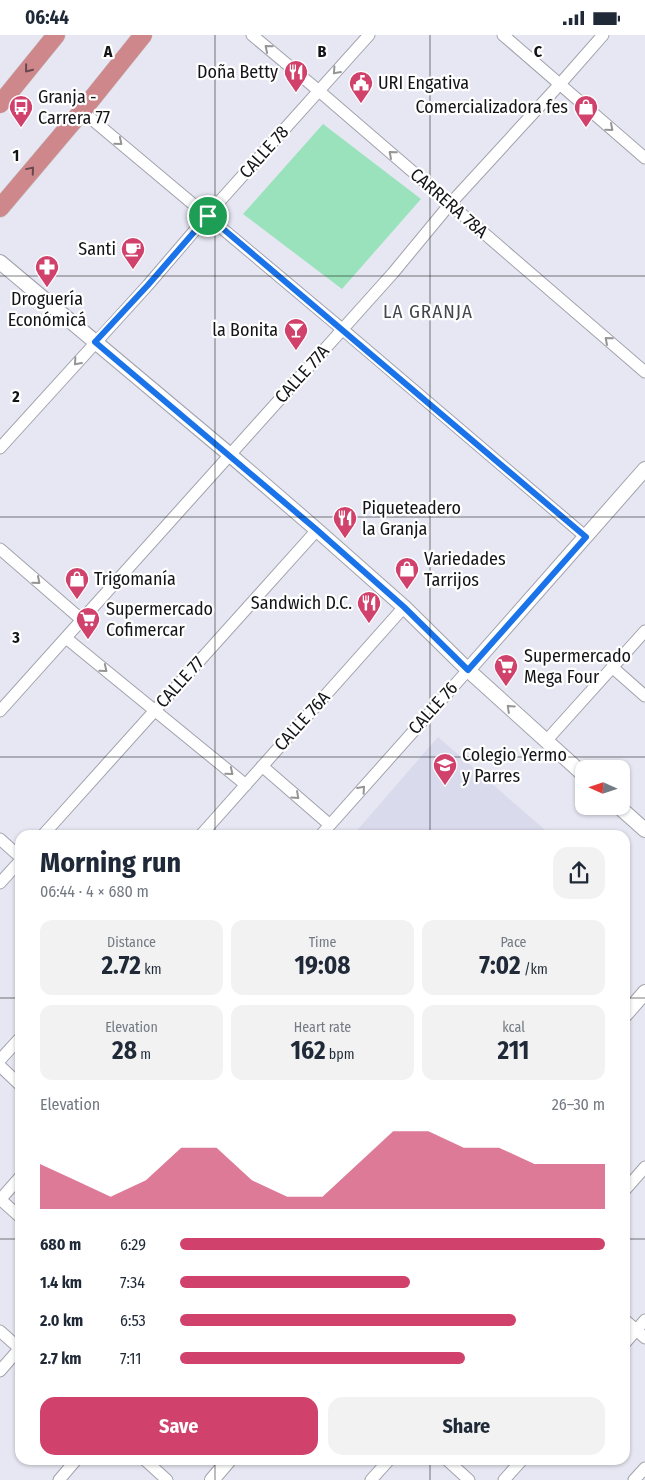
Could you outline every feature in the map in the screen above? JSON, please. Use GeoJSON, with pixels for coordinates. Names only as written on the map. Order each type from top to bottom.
{"type":"FeatureCollection","features":[{"type":"Feature","properties":{"kind":"highway"},"geometry":{"type":"LineString","coordinates":[[0,104],[56,35]]}},
{"type":"Feature","properties":{"kind":"highway"},"geometry":{"type":"LineString","coordinates":[[0,207],[82,111],[143,35]]}},
{"type":"Feature","properties":{"kind":"street","name":"CARRERA 78A"},"geometry":{"type":"LineString","coordinates":[[252,35],[645,372]]}},
{"type":"Feature","properties":{"kind":"street","name":"CALLE 78"},"geometry":{"type":"LineString","coordinates":[[0,448],[148,285],[219,202],[369,35]]}},
{"type":"Feature","properties":{"kind":"street"},"geometry":{"type":"LineString","coordinates":[[502,35],[645,158]]}},
{"type":"Feature","properties":{"kind":"street","name":"CALLE 77A"},"geometry":{"type":"LineString","coordinates":[[0,711],[393,273],[450,205],[603,35]]}},
{"type":"Feature","properties":{"kind":"street"},"geometry":{"type":"LineString","coordinates":[[82,111],[586,537]]}},
{"type":"Feature","properties":{"kind":"street"},"geometry":{"type":"LineString","coordinates":[[0,262],[317,530],[404,607],[468,670],[575,767]]}},
{"type":"Feature","properties":{"kind":"street","name":"CALLE 76"},"geometry":{"type":"LineString","coordinates":[[326,830],[645,469]]}},
{"type":"Feature","properties":{"kind":"street","name":"CALLE 77"},"geometry":{"type":"LineString","coordinates":[[48,830],[317,530]]}},
{"type":"Feature","properties":{"kind":"street"},"geometry":{"type":"LineString","coordinates":[[0,549],[82,620]]}},
{"type":"Feature","properties":{"kind":"street","name":"CALLE 76A"},"geometry":{"type":"LineString","coordinates":[[206,830],[404,607]]}},
{"type":"Feature","properties":{"kind":"street"},"geometry":{"type":"LineString","coordinates":[[546,741],[645,631]]}},
{"type":"Feature","properties":{"kind":"street"},"geometry":{"type":"LineString","coordinates":[[66,638],[246,785]]}},
{"type":"Feature","properties":{"kind":"street"},"geometry":{"type":"LineString","coordinates":[[612,667],[645,696]]}},
{"type":"Feature","properties":{"kind":"street"},"geometry":{"type":"LineString","coordinates":[[262,766],[330,825]]}},
{"type":"Feature","properties":{"kind":"street"},"geometry":{"type":"LineString","coordinates":[[628,815],[645,830]]}},
{"type":"Feature","properties":{"kind":"street"},"geometry":{"type":"LineString","coordinates":[[0,839],[15,852]]}},
{"type":"Feature","properties":{"kind":"street"},"geometry":{"type":"LineString","coordinates":[[0,883],[15,866]]}},
{"type":"Feature","properties":{"kind":"street"},"geometry":{"type":"LineString","coordinates":[[630,1009],[645,992]]}},
{"type":"Feature","properties":{"kind":"street"},"geometry":{"type":"LineString","coordinates":[[0,1060],[15,1044]]}},
{"type":"Feature","properties":{"kind":"street"},"geometry":{"type":"LineString","coordinates":[[0,1066],[15,1080]]}},
{"type":"Feature","properties":{"kind":"street"},"geometry":{"type":"LineString","coordinates":[[630,1184],[645,1167]]}},
{"type":"Feature","properties":{"kind":"street"},"geometry":{"type":"LineString","coordinates":[[15,1183],[0,1200],[15,1213]]}},
{"type":"Feature","properties":{"kind":"street"},"geometry":{"type":"LineString","coordinates":[[630,1340],[641,1334],[645,1320]]}},
{"type":"Feature","properties":{"kind":"street"},"geometry":{"type":"LineString","coordinates":[[630,1324],[641,1334]]}},
{"type":"Feature","properties":{"kind":"street"},"geometry":{"type":"LineString","coordinates":[[0,1331],[15,1344]]}},
{"type":"Feature","properties":{"kind":"street"},"geometry":{"type":"LineString","coordinates":[[0,1371],[15,1354]]}},
{"type":"Feature","properties":{"kind":"street"},"geometry":{"type":"LineString","coordinates":[[59,1480],[72,1465]]}},
{"type":"Feature","properties":{"kind":"street"},"geometry":{"type":"LineString","coordinates":[[150,1465],[167,1480]]}},
{"type":"Feature","properties":{"kind":"street"},"geometry":{"type":"LineString","coordinates":[[212,1480],[225,1465]]}},
{"type":"Feature","properties":{"kind":"street"},"geometry":{"type":"LineString","coordinates":[[371,1480],[384,1465]]}},
{"type":"Feature","properties":{"kind":"street"},"geometry":{"type":"LineString","coordinates":[[452,1465],[470,1480]]}},
{"type":"Feature","properties":{"kind":"street"},"geometry":{"type":"LineString","coordinates":[[504,1480],[518,1465]]}},
{"type":"Feature","properties":{"kind":"street"},"geometry":{"type":"LineString","coordinates":[[634,1480],[645,1468]]}},
{"type":"Feature","properties":{"kind":"shaded area","name":"Colegio Yermo y Parres"},"geometry":{"type":"Polygon","coordinates":[[[438,737],[545,830],[357,830],[438,737]]]}},
{"type":"Feature","properties":{"kind":"green space"},"geometry":{"type":"Polygon","coordinates":[[[323,124],[421,199],[342,289],[243,214],[323,124]]]}},
{"type":"Feature","properties":{"kind":"place","name":"Doña Betty"},"geometry":{"type":"Point","coordinates":[296,93]}},
{"type":"Feature","properties":{"kind":"place","name":"URI Engativa"},"geometry":{"type":"Point","coordinates":[361,104]}},
{"type":"Feature","properties":{"kind":"place","name":"Granja - Carrera 77"},"geometry":{"type":"Point","coordinates":[21,128]}},
{"type":"Feature","properties":{"kind":"place","name":"Comercializadora fes"},"geometry":{"type":"Point","coordinates":[586,128]}},
{"type":"Feature","properties":{"kind":"place","name":"Santi"},"geometry":{"type":"Point","coordinates":[133,270]}},
{"type":"Feature","properties":{"kind":"place","name":"Droguería Económicá"},"geometry":{"type":"Point","coordinates":[47,288]}},
{"type":"Feature","properties":{"kind":"place","name":"la Bonita"},"geometry":{"type":"Point","coordinates":[296,351]}},
{"type":"Feature","properties":{"kind":"place","name":"Piqueteadero la Granja"},"geometry":{"type":"Point","coordinates":[345,539]}},
{"type":"Feature","properties":{"kind":"place","name":"Variedades Tarrijos"},"geometry":{"type":"Point","coordinates":[407,590]}},
{"type":"Feature","properties":{"kind":"place","name":"Trigomanía"},"geometry":{"type":"Point","coordinates":[77,600]}},
{"type":"Feature","properties":{"kind":"place","name":"Sandwich D.C."},"geometry":{"type":"Point","coordinates":[369,624]}},
{"type":"Feature","properties":{"kind":"place","name":"Supermercado Cofimercar"},"geometry":{"type":"Point","coordinates":[88,640]}},
{"type":"Feature","properties":{"kind":"place","name":"Supermercado Mega Four"},"geometry":{"type":"Point","coordinates":[506,687]}},
{"type":"Feature","properties":{"kind":"place","name":"Colegio Yermo y Parres"},"geometry":{"type":"Point","coordinates":[445,786]}},
{"type":"Feature","properties":{"kind":"district","name":"LA GRANJA"},"geometry":{"type":"Point","coordinates":[428,311]}},
{"type":"Feature","properties":{"kind":"route"},"geometry":{"type":"LineString","coordinates":[[208,216],[586,537],[468,670],[404,607],[317,530],[95,342],[208,216]]}}]}
